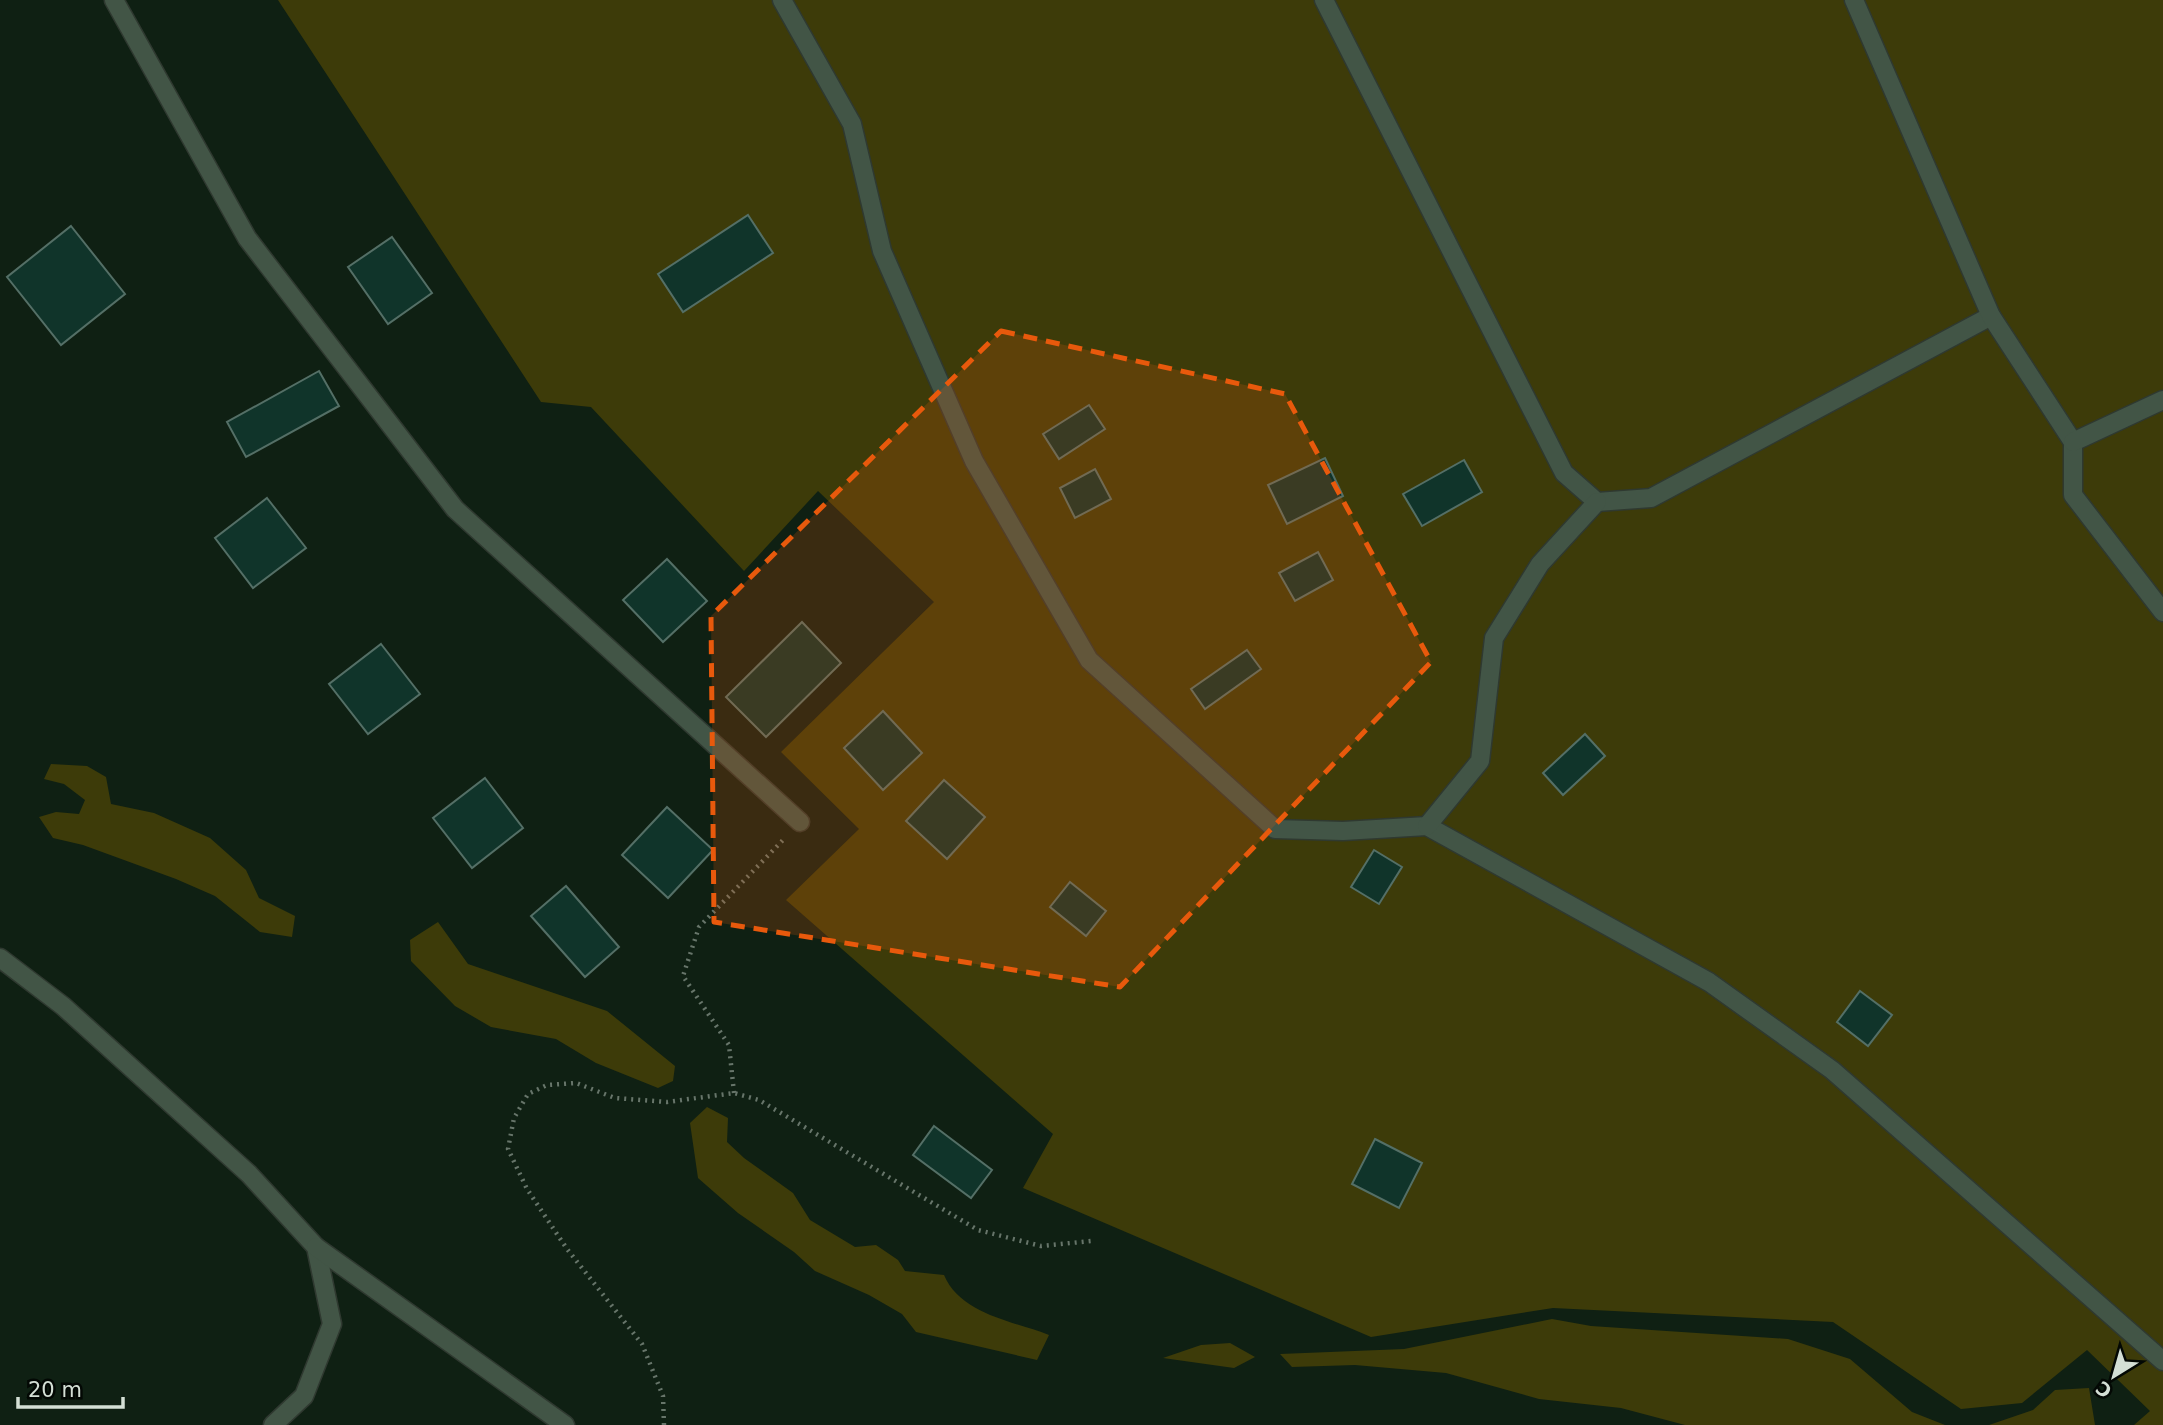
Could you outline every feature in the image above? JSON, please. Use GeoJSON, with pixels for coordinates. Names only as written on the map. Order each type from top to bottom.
{"type":"FeatureCollection","features":[{"type":"Feature","properties":{"kind":"street"},"geometry":{"type":"LineString","coordinates":[[114,0],[247,238],[455,509],[800,822]]}},
{"type":"Feature","properties":{"kind":"street"},"geometry":{"type":"LineString","coordinates":[[782,0],[852,124],[882,251],[974,461],[1089,660],[1275,828],[1343,831],[1427,826],[1709,982],[1832,1070],[2163,1361]]}},
{"type":"Feature","properties":{"kind":"street"},"geometry":{"type":"LineString","coordinates":[[1324,0],[1564,473],[1597,502]]}},
{"type":"Feature","properties":{"kind":"street"},"geometry":{"type":"LineString","coordinates":[[1854,0],[1992,316],[2073,442],[2073,495],[2163,612]]}},
{"type":"Feature","properties":{"kind":"street"},"geometry":{"type":"LineString","coordinates":[[1427,826],[1480,761],[1494,638],[1540,564],[1597,502],[1651,498],[1992,316]]}},
{"type":"Feature","properties":{"kind":"street"},"geometry":{"type":"LineString","coordinates":[[2073,442],[2163,400]]}},
{"type":"Feature","properties":{"kind":"street"},"geometry":{"type":"LineString","coordinates":[[0,958],[63,1006],[249,1174],[316,1247],[565,1425]]}},
{"type":"Feature","properties":{"kind":"street"},"geometry":{"type":"LineString","coordinates":[[273,1425],[304,1396],[332,1324],[316,1247]]}},
{"type":"Feature","properties":{"kind":"path"},"geometry":{"type":"LineString","coordinates":[[734,1093],[729,1045],[683,976],[699,927],[800,822]]}},
{"type":"Feature","properties":{"kind":"path"},"geometry":{"type":"LineString","coordinates":[[664,1425],[663,1396],[642,1344],[567,1249],[527,1189],[508,1149],[513,1118],[528,1094],[547,1085],[576,1083],[615,1098],[667,1102],[734,1093],[760,1100],[978,1230],[1041,1245],[1091,1241]]}},
{"type":"Feature","properties":{"kind":"highlighted area"},"geometry":{"type":"Polygon","coordinates":[[[1001,331],[1285,394],[1431,662],[1120,987],[714,922],[711,616],[1001,331]]]}},
{"type":"Feature","properties":{"kind":"shaded area"},"geometry":{"type":"Polygon","coordinates":[[[278,0],[2163,0],[2163,1425],[2134,1425],[2150,1411],[2087,1350],[2022,1403],[1961,1409],[1833,1322],[1553,1308],[1371,1337],[1023,1188],[1053,1134],[786,900],[859,829],[781,752],[934,602],[818,491],[744,571],[591,407],[541,402],[278,0]]]}},
{"type":"Feature","properties":{"kind":"shaded area"},"geometry":{"type":"Polygon","coordinates":[[[51,764],[87,766],[106,777],[111,804],[154,813],[210,838],[246,870],[259,898],[295,916],[292,937],[260,932],[215,896],[176,879],[83,845],[53,838],[39,817],[56,812],[79,814],[85,800],[64,784],[44,779],[51,764]]]}},
{"type":"Feature","properties":{"kind":"shaded area"},"geometry":{"type":"Polygon","coordinates":[[[438,922],[468,964],[607,1011],[675,1066],[673,1081],[658,1088],[596,1063],[556,1039],[491,1027],[455,1006],[411,961],[410,940],[438,922]]]}},
{"type":"Feature","properties":{"kind":"shaded area"},"geometry":{"type":"Polygon","coordinates":[[[707,1107],[728,1118],[727,1142],[744,1158],[793,1193],[810,1220],[855,1247],[876,1245],[898,1260],[905,1271],[944,1275],[952,1288],[975,1308],[1049,1335],[1037,1360],[916,1332],[902,1314],[869,1295],[815,1271],[794,1252],[738,1213],[698,1178],[690,1123],[707,1107]]]}},
{"type":"Feature","properties":{"kind":"shaded area"},"geometry":{"type":"Polygon","coordinates":[[[1552,1319],[1591,1326],[1788,1339],[1850,1359],[1912,1412],[1945,1425],[1685,1425],[1621,1408],[1539,1399],[1446,1373],[1355,1365],[1292,1367],[1280,1354],[1404,1349],[1552,1319]]]}},
{"type":"Feature","properties":{"kind":"shaded area"},"geometry":{"type":"Polygon","coordinates":[[[1230,1343],[1255,1357],[1234,1368],[1163,1358],[1201,1345],[1230,1343]]]}},
{"type":"Feature","properties":{"kind":"shaded area"},"geometry":{"type":"Polygon","coordinates":[[[2089,1388],[2095,1425],[1989,1425],[2033,1410],[2055,1390],[2089,1388]]]}},
{"type":"Feature","properties":{"kind":"building"},"geometry":{"type":"Polygon","coordinates":[[[748,215],[773,253],[683,312],[658,274],[748,215]]]}},
{"type":"Feature","properties":{"kind":"building"},"geometry":{"type":"Polygon","coordinates":[[[71,226],[125,294],[61,345],[7,277],[71,226]]]}},
{"type":"Feature","properties":{"kind":"building"},"geometry":{"type":"Polygon","coordinates":[[[392,237],[432,293],[388,324],[348,267],[392,237]]]}},
{"type":"Feature","properties":{"kind":"building"},"geometry":{"type":"Polygon","coordinates":[[[319,371],[339,406],[246,457],[227,422],[319,371]]]}},
{"type":"Feature","properties":{"kind":"building"},"geometry":{"type":"Polygon","coordinates":[[[1089,405],[1105,429],[1059,459],[1043,434],[1089,405]]]}},
{"type":"Feature","properties":{"kind":"building"},"geometry":{"type":"Polygon","coordinates":[[[1325,458],[1343,496],[1287,524],[1268,485],[1325,458]]]}},
{"type":"Feature","properties":{"kind":"building"},"geometry":{"type":"Polygon","coordinates":[[[1464,460],[1482,492],[1422,526],[1403,494],[1464,460]]]}},
{"type":"Feature","properties":{"kind":"building"},"geometry":{"type":"Polygon","coordinates":[[[1095,469],[1111,499],[1075,518],[1060,488],[1095,469]]]}},
{"type":"Feature","properties":{"kind":"building"},"geometry":{"type":"Polygon","coordinates":[[[267,498],[306,548],[253,588],[215,538],[267,498]]]}},
{"type":"Feature","properties":{"kind":"building"},"geometry":{"type":"Polygon","coordinates":[[[1318,552],[1333,580],[1295,601],[1279,573],[1318,552]]]}},
{"type":"Feature","properties":{"kind":"building"},"geometry":{"type":"Polygon","coordinates":[[[667,559],[707,601],[663,642],[623,600],[667,559]]]}},
{"type":"Feature","properties":{"kind":"building"},"geometry":{"type":"Polygon","coordinates":[[[802,622],[841,663],[766,737],[726,697],[802,622]]]}},
{"type":"Feature","properties":{"kind":"building"},"geometry":{"type":"Polygon","coordinates":[[[381,644],[420,694],[368,734],[329,684],[381,644]]]}},
{"type":"Feature","properties":{"kind":"building"},"geometry":{"type":"Polygon","coordinates":[[[1247,650],[1261,669],[1205,709],[1191,689],[1247,650]]]}},
{"type":"Feature","properties":{"kind":"building"},"geometry":{"type":"Polygon","coordinates":[[[883,711],[922,753],[883,790],[844,748],[883,711]]]}},
{"type":"Feature","properties":{"kind":"building"},"geometry":{"type":"Polygon","coordinates":[[[1585,734],[1605,756],[1563,795],[1543,773],[1585,734]]]}},
{"type":"Feature","properties":{"kind":"building"},"geometry":{"type":"Polygon","coordinates":[[[485,778],[523,828],[472,868],[433,818],[485,778]]]}},
{"type":"Feature","properties":{"kind":"building"},"geometry":{"type":"Polygon","coordinates":[[[944,780],[985,817],[947,859],[906,821],[944,780]]]}},
{"type":"Feature","properties":{"kind":"building"},"geometry":{"type":"Polygon","coordinates":[[[667,807],[713,850],[668,898],[622,855],[667,807]]]}},
{"type":"Feature","properties":{"kind":"building"},"geometry":{"type":"Polygon","coordinates":[[[1374,850],[1402,867],[1379,904],[1351,887],[1374,850]]]}},
{"type":"Feature","properties":{"kind":"building"},"geometry":{"type":"Polygon","coordinates":[[[1070,882],[1106,911],[1086,936],[1050,907],[1070,882]]]}},
{"type":"Feature","properties":{"kind":"building"},"geometry":{"type":"Polygon","coordinates":[[[566,886],[619,947],[585,977],[531,916],[566,886]]]}},
{"type":"Feature","properties":{"kind":"building"},"geometry":{"type":"Polygon","coordinates":[[[1860,991],[1892,1015],[1868,1046],[1837,1022],[1860,991]]]}},
{"type":"Feature","properties":{"kind":"building"},"geometry":{"type":"Polygon","coordinates":[[[934,1126],[992,1170],[971,1198],[913,1155],[934,1126]]]}},
{"type":"Feature","properties":{"kind":"building"},"geometry":{"type":"Polygon","coordinates":[[[1375,1139],[1422,1163],[1399,1208],[1352,1184],[1375,1139]]]}}]}
